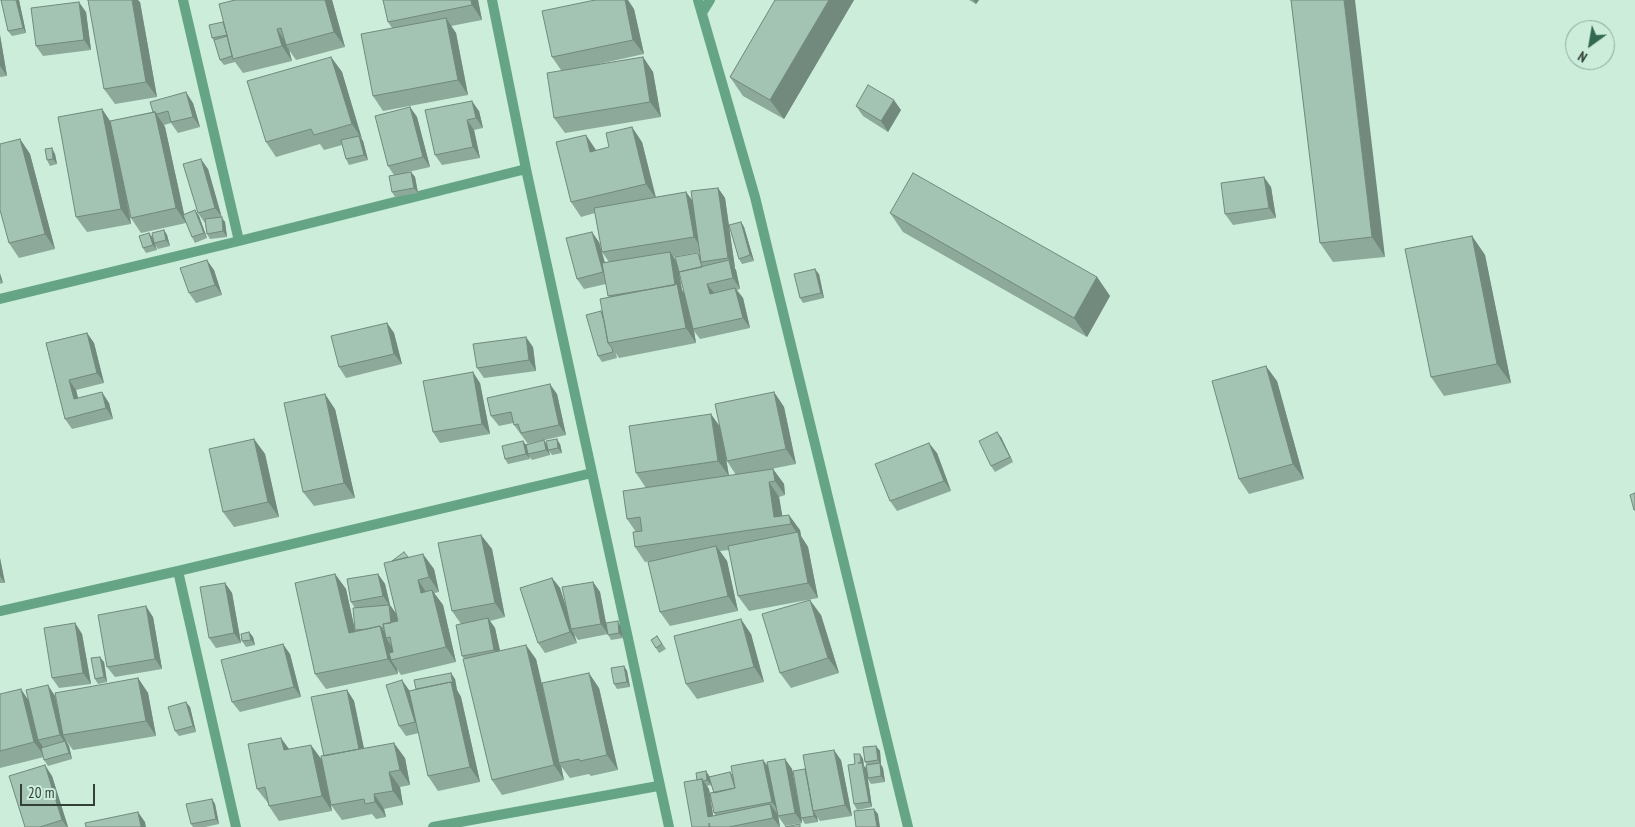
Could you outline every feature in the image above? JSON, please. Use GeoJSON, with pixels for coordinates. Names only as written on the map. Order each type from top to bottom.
{"type":"FeatureCollection","features":[{"type":"Feature","properties":{"kind":"street"},"geometry":{"type":"LineString","coordinates":[[183,0],[239,242]]}},
{"type":"Feature","properties":{"kind":"street"},"geometry":{"type":"LineString","coordinates":[[492,0],[526,169],[658,786],[669,827]]}},
{"type":"Feature","properties":{"kind":"street"},"geometry":{"type":"LineString","coordinates":[[698,0],[755,197],[908,827]]}},
{"type":"Feature","properties":{"kind":"street"},"geometry":{"type":"LineString","coordinates":[[702,13],[710,0]]}},
{"type":"Feature","properties":{"kind":"street"},"geometry":{"type":"LineString","coordinates":[[0,299],[239,242],[526,169]]}},
{"type":"Feature","properties":{"kind":"street"},"geometry":{"type":"LineString","coordinates":[[0,611],[592,473]]}},
{"type":"Feature","properties":{"kind":"street"},"geometry":{"type":"LineString","coordinates":[[178,571],[236,827]]}},
{"type":"Feature","properties":{"kind":"street"},"geometry":{"type":"LineString","coordinates":[[433,827],[658,786]]}},
{"type":"Feature","properties":{"kind":"building"},"geometry":{"type":"Polygon","coordinates":[[[1,0],[16,0],[23,28],[8,31],[1,0]]]}},
{"type":"Feature","properties":{"kind":"building"},"geometry":{"type":"Polygon","coordinates":[[[88,0],[132,0],[146,82],[104,89],[88,0]]]}},
{"type":"Feature","properties":{"kind":"building"},"geometry":{"type":"Polygon","coordinates":[[[235,0],[325,0],[334,32],[286,45],[281,28],[277,29],[282,46],[233,59],[219,4],[235,0]]]}},
{"type":"Feature","properties":{"kind":"building"},"geometry":{"type":"Polygon","coordinates":[[[383,0],[471,0],[472,5],[388,22],[383,0]]]}},
{"type":"Feature","properties":{"kind":"building"},"geometry":{"type":"Polygon","coordinates":[[[595,0],[625,0],[633,40],[552,57],[542,11],[595,0]]]}},
{"type":"Feature","properties":{"kind":"building"},"geometry":{"type":"Polygon","coordinates":[[[775,0],[829,0],[770,100],[730,77],[775,0]]]}},
{"type":"Feature","properties":{"kind":"building"},"geometry":{"type":"Polygon","coordinates":[[[1291,0],[1344,0],[1372,237],[1320,243],[1291,0]]]}},
{"type":"Feature","properties":{"kind":"building"},"geometry":{"type":"Polygon","coordinates":[[[79,2],[84,40],[36,46],[31,8],[79,2]]]}},
{"type":"Feature","properties":{"kind":"building"},"geometry":{"type":"Polygon","coordinates":[[[446,18],[458,80],[373,96],[361,34],[446,18]]]}},
{"type":"Feature","properties":{"kind":"building"},"geometry":{"type":"Polygon","coordinates":[[[223,22],[227,35],[212,38],[209,25],[223,22]]]}},
{"type":"Feature","properties":{"kind":"building"},"geometry":{"type":"Polygon","coordinates":[[[227,36],[232,56],[220,60],[214,40],[227,36]]]}},
{"type":"Feature","properties":{"kind":"building"},"geometry":{"type":"Polygon","coordinates":[[[331,57],[352,124],[314,135],[311,129],[266,142],[247,81],[331,57]]]}},
{"type":"Feature","properties":{"kind":"building"},"geometry":{"type":"Polygon","coordinates":[[[643,57],[650,102],[554,118],[547,73],[643,57]]]}},
{"type":"Feature","properties":{"kind":"building"},"geometry":{"type":"Polygon","coordinates":[[[868,85],[894,100],[881,121],[856,106],[868,85]]]}},
{"type":"Feature","properties":{"kind":"building"},"geometry":{"type":"Polygon","coordinates":[[[186,92],[193,117],[171,122],[168,111],[157,114],[153,112],[150,102],[186,92]]]}},
{"type":"Feature","properties":{"kind":"building"},"geometry":{"type":"Polygon","coordinates":[[[472,101],[476,118],[467,120],[473,147],[435,155],[425,110],[472,101]]]}},
{"type":"Feature","properties":{"kind":"building"},"geometry":{"type":"Polygon","coordinates":[[[410,107],[423,157],[388,166],[375,116],[410,107]]]}},
{"type":"Feature","properties":{"kind":"building"},"geometry":{"type":"Polygon","coordinates":[[[102,109],[121,209],[76,217],[58,117],[102,109]]]}},
{"type":"Feature","properties":{"kind":"building"},"geometry":{"type":"Polygon","coordinates":[[[155,112],[176,208],[131,218],[110,121],[155,112]]]}},
{"type":"Feature","properties":{"kind":"building"},"geometry":{"type":"Polygon","coordinates":[[[632,127],[646,184],[571,202],[556,142],[586,135],[590,152],[609,147],[606,133],[632,127]]]}},
{"type":"Feature","properties":{"kind":"building"},"geometry":{"type":"Polygon","coordinates":[[[359,136],[364,155],[346,159],[341,140],[359,136]]]}},
{"type":"Feature","properties":{"kind":"building"},"geometry":{"type":"Polygon","coordinates":[[[20,139],[45,234],[9,243],[0,210],[0,144],[20,139]]]}},
{"type":"Feature","properties":{"kind":"building"},"geometry":{"type":"Polygon","coordinates":[[[52,148],[53,159],[47,160],[45,149],[52,148]]]}},
{"type":"Feature","properties":{"kind":"building"},"geometry":{"type":"Polygon","coordinates":[[[201,159],[215,208],[198,213],[183,164],[201,159]]]}},
{"type":"Feature","properties":{"kind":"building"},"geometry":{"type":"Polygon","coordinates":[[[411,172],[414,188],[392,192],[389,176],[411,172]]]}},
{"type":"Feature","properties":{"kind":"building"},"geometry":{"type":"Polygon","coordinates":[[[913,173],[1097,277],[1074,318],[890,213],[913,173]]]}},
{"type":"Feature","properties":{"kind":"building"},"geometry":{"type":"Polygon","coordinates":[[[1264,177],[1269,208],[1225,214],[1221,183],[1264,177]]]}},
{"type":"Feature","properties":{"kind":"building"},"geometry":{"type":"Polygon","coordinates":[[[718,188],[728,258],[701,262],[691,191],[718,188]]]}},
{"type":"Feature","properties":{"kind":"building"},"geometry":{"type":"Polygon","coordinates":[[[686,192],[694,237],[602,252],[594,208],[686,192]]]}},
{"type":"Feature","properties":{"kind":"building"},"geometry":{"type":"Polygon","coordinates":[[[195,210],[204,233],[192,237],[183,215],[195,210]]]}},
{"type":"Feature","properties":{"kind":"building"},"geometry":{"type":"Polygon","coordinates":[[[222,217],[223,231],[207,234],[205,219],[222,217]]]}},
{"type":"Feature","properties":{"kind":"building"},"geometry":{"type":"Polygon","coordinates":[[[741,222],[750,255],[739,259],[729,225],[741,222]]]}},
{"type":"Feature","properties":{"kind":"building"},"geometry":{"type":"Polygon","coordinates":[[[164,230],[166,240],[154,243],[152,233],[164,230]]]}},
{"type":"Feature","properties":{"kind":"building"},"geometry":{"type":"Polygon","coordinates":[[[592,232],[603,272],[577,279],[566,238],[592,232]]]}},
{"type":"Feature","properties":{"kind":"building"},"geometry":{"type":"Polygon","coordinates":[[[149,233],[153,245],[143,248],[139,236],[149,233]]]}},
{"type":"Feature","properties":{"kind":"building"},"geometry":{"type":"Polygon","coordinates":[[[1472,236],[1497,364],[1431,377],[1405,249],[1472,236]]]}},
{"type":"Feature","properties":{"kind":"building"},"geometry":{"type":"Polygon","coordinates":[[[670,252],[675,285],[608,296],[602,263],[670,252]]]}},
{"type":"Feature","properties":{"kind":"building"},"geometry":{"type":"Polygon","coordinates":[[[698,253],[702,267],[679,272],[675,257],[698,253]]]}},
{"type":"Feature","properties":{"kind":"building"},"geometry":{"type":"Polygon","coordinates":[[[207,260],[215,285],[189,293],[180,268],[207,260]]]}},
{"type":"Feature","properties":{"kind":"building"},"geometry":{"type":"Polygon","coordinates":[[[729,260],[733,278],[707,284],[710,294],[735,288],[743,318],[693,329],[679,272],[729,260]]]}},
{"type":"Feature","properties":{"kind":"building"},"geometry":{"type":"Polygon","coordinates":[[[815,269],[821,293],[800,298],[794,274],[815,269]]]}},
{"type":"Feature","properties":{"kind":"building"},"geometry":{"type":"Polygon","coordinates":[[[677,284],[686,328],[608,343],[600,299],[677,284]]]}},
{"type":"Feature","properties":{"kind":"building"},"geometry":{"type":"Polygon","coordinates":[[[601,311],[608,343],[613,352],[598,356],[586,315],[601,311]]]}},
{"type":"Feature","properties":{"kind":"building"},"geometry":{"type":"Polygon","coordinates":[[[387,323],[394,354],[339,367],[331,336],[387,323]]]}},
{"type":"Feature","properties":{"kind":"building"},"geometry":{"type":"Polygon","coordinates":[[[87,333],[97,373],[69,380],[74,399],[102,392],[106,408],[65,419],[46,343],[87,333]]]}},
{"type":"Feature","properties":{"kind":"building"},"geometry":{"type":"Polygon","coordinates":[[[526,337],[529,360],[477,368],[473,344],[526,337]]]}},
{"type":"Feature","properties":{"kind":"building"},"geometry":{"type":"Polygon","coordinates":[[[1266,366],[1293,464],[1239,479],[1212,381],[1266,366]]]}},
{"type":"Feature","properties":{"kind":"building"},"geometry":{"type":"Polygon","coordinates":[[[473,372],[482,424],[433,432],[423,381],[473,372]]]}},
{"type":"Feature","properties":{"kind":"building"},"geometry":{"type":"Polygon","coordinates":[[[550,384],[559,425],[521,433],[518,424],[514,425],[511,412],[491,416],[487,398],[550,384]]]}},
{"type":"Feature","properties":{"kind":"building"},"geometry":{"type":"Polygon","coordinates":[[[774,392],[786,449],[727,461],[715,404],[774,392]]]}},
{"type":"Feature","properties":{"kind":"building"},"geometry":{"type":"Polygon","coordinates":[[[325,394],[344,483],[303,492],[284,403],[325,394]]]}},
{"type":"Feature","properties":{"kind":"building"},"geometry":{"type":"Polygon","coordinates":[[[711,414],[718,461],[636,473],[629,426],[711,414]]]}},
{"type":"Feature","properties":{"kind":"building"},"geometry":{"type":"Polygon","coordinates":[[[997,432],[1010,457],[991,466],[979,441],[997,432]]]}},
{"type":"Feature","properties":{"kind":"building"},"geometry":{"type":"Polygon","coordinates":[[[254,439],[268,502],[223,512],[209,449],[254,439]]]}},
{"type":"Feature","properties":{"kind":"building"},"geometry":{"type":"Polygon","coordinates":[[[557,439],[558,448],[548,450],[546,441],[557,439]]]}},
{"type":"Feature","properties":{"kind":"building"},"geometry":{"type":"Polygon","coordinates":[[[544,440],[546,450],[528,454],[526,445],[544,440]]]}},
{"type":"Feature","properties":{"kind":"building"},"geometry":{"type":"Polygon","coordinates":[[[523,441],[526,454],[505,459],[502,446],[523,441]]]}},
{"type":"Feature","properties":{"kind":"building"},"geometry":{"type":"Polygon","coordinates":[[[929,443],[944,481],[890,501],[875,464],[929,443]]]}},
{"type":"Feature","properties":{"kind":"building"},"geometry":{"type":"Polygon","coordinates":[[[773,469],[775,481],[769,482],[774,517],[789,515],[791,524],[635,547],[633,532],[642,531],[640,517],[627,519],[623,491],[773,469]]]}},
{"type":"Feature","properties":{"kind":"building"},"geometry":{"type":"Polygon","coordinates":[[[1635,493],[1635,510],[1634,510],[1630,495],[1635,493]]]}},
{"type":"Feature","properties":{"kind":"building"},"geometry":{"type":"Polygon","coordinates":[[[798,532],[808,583],[738,596],[728,546],[798,532]]]}},
{"type":"Feature","properties":{"kind":"building"},"geometry":{"type":"Polygon","coordinates":[[[481,535],[495,603],[452,611],[438,543],[481,535]]]}},
{"type":"Feature","properties":{"kind":"building"},"geometry":{"type":"Polygon","coordinates":[[[716,546],[728,596],[660,612],[648,562],[716,546]]]}},
{"type":"Feature","properties":{"kind":"building"},"geometry":{"type":"Polygon","coordinates":[[[404,552],[408,557],[392,561],[404,552]]]}},
{"type":"Feature","properties":{"kind":"building"},"geometry":{"type":"Polygon","coordinates":[[[423,554],[429,577],[418,580],[421,593],[432,590],[446,647],[391,660],[389,653],[393,652],[390,637],[386,638],[383,624],[398,621],[384,563],[423,554]]]}},
{"type":"Feature","properties":{"kind":"building"},"geometry":{"type":"Polygon","coordinates":[[[335,574],[349,633],[380,626],[388,659],[315,674],[295,583],[335,574]]]}},
{"type":"Feature","properties":{"kind":"building"},"geometry":{"type":"Polygon","coordinates":[[[378,574],[383,596],[351,602],[347,579],[378,574]]]}},
{"type":"Feature","properties":{"kind":"building"},"geometry":{"type":"Polygon","coordinates":[[[552,578],[570,632],[538,643],[520,588],[552,578]]]}},
{"type":"Feature","properties":{"kind":"building"},"geometry":{"type":"Polygon","coordinates":[[[593,582],[601,624],[571,629],[562,587],[593,582]]]}},
{"type":"Feature","properties":{"kind":"building"},"geometry":{"type":"Polygon","coordinates":[[[225,583],[234,633],[209,638],[200,587],[225,583]]]}},
{"type":"Feature","properties":{"kind":"building"},"geometry":{"type":"Polygon","coordinates":[[[810,600],[828,658],[780,673],[762,614],[810,600]]]}},
{"type":"Feature","properties":{"kind":"building"},"geometry":{"type":"Polygon","coordinates":[[[389,605],[391,623],[383,624],[384,628],[380,626],[355,630],[353,608],[389,605]]]}},
{"type":"Feature","properties":{"kind":"building"},"geometry":{"type":"Polygon","coordinates":[[[146,606],[155,659],[107,667],[98,615],[146,606]]]}},
{"type":"Feature","properties":{"kind":"building"},"geometry":{"type":"Polygon","coordinates":[[[488,618],[494,650],[462,656],[456,625],[488,618]]]}},
{"type":"Feature","properties":{"kind":"building"},"geometry":{"type":"Polygon","coordinates":[[[741,619],[754,667],[686,684],[674,636],[741,619]]]}},
{"type":"Feature","properties":{"kind":"building"},"geometry":{"type":"Polygon","coordinates":[[[618,621],[619,633],[608,635],[606,623],[618,621]]]}},
{"type":"Feature","properties":{"kind":"building"},"geometry":{"type":"Polygon","coordinates":[[[75,623],[83,673],[52,678],[44,628],[75,623]]]}},
{"type":"Feature","properties":{"kind":"building"},"geometry":{"type":"Polygon","coordinates":[[[249,632],[251,640],[242,641],[241,634],[249,632]]]}},
{"type":"Feature","properties":{"kind":"building"},"geometry":{"type":"Polygon","coordinates":[[[657,636],[662,644],[656,648],[651,640],[657,636]]]}},
{"type":"Feature","properties":{"kind":"building"},"geometry":{"type":"Polygon","coordinates":[[[283,644],[294,687],[232,702],[221,660],[283,644]]]}},
{"type":"Feature","properties":{"kind":"building"},"geometry":{"type":"Polygon","coordinates":[[[526,645],[554,765],[492,780],[463,659],[526,645]]]}},
{"type":"Feature","properties":{"kind":"building"},"geometry":{"type":"Polygon","coordinates":[[[100,657],[104,677],[95,679],[91,658],[100,657]]]}},
{"type":"Feature","properties":{"kind":"building"},"geometry":{"type":"Polygon","coordinates":[[[624,666],[627,682],[614,684],[611,668],[624,666]]]}},
{"type":"Feature","properties":{"kind":"building"},"geometry":{"type":"Polygon","coordinates":[[[451,673],[453,685],[451,682],[416,689],[414,680],[451,673]]]}},
{"type":"Feature","properties":{"kind":"building"},"geometry":{"type":"Polygon","coordinates":[[[589,673],[607,755],[559,763],[542,683],[589,673]]]}},
{"type":"Feature","properties":{"kind":"building"},"geometry":{"type":"Polygon","coordinates":[[[138,678],[146,721],[63,735],[55,693],[138,678]]]}},
{"type":"Feature","properties":{"kind":"building"},"geometry":{"type":"Polygon","coordinates":[[[402,680],[415,722],[399,726],[386,685],[402,680]]]}},
{"type":"Feature","properties":{"kind":"building"},"geometry":{"type":"Polygon","coordinates":[[[451,682],[470,767],[428,776],[409,691],[451,682]]]}},
{"type":"Feature","properties":{"kind":"building"},"geometry":{"type":"Polygon","coordinates":[[[48,685],[60,735],[38,740],[26,690],[48,685]]]}},
{"type":"Feature","properties":{"kind":"building"},"geometry":{"type":"Polygon","coordinates":[[[21,689],[34,742],[0,751],[0,694],[21,689]]]}},
{"type":"Feature","properties":{"kind":"building"},"geometry":{"type":"Polygon","coordinates":[[[347,690],[359,749],[324,756],[311,697],[347,690]]]}},
{"type":"Feature","properties":{"kind":"building"},"geometry":{"type":"Polygon","coordinates":[[[186,702],[193,726],[175,731],[168,707],[186,702]]]}},
{"type":"Feature","properties":{"kind":"building"},"geometry":{"type":"Polygon","coordinates":[[[281,738],[284,750],[311,745],[322,796],[269,806],[265,787],[257,789],[248,744],[281,738]]]}},
{"type":"Feature","properties":{"kind":"building"},"geometry":{"type":"Polygon","coordinates":[[[65,741],[69,753],[44,760],[41,748],[65,741]]]}},
{"type":"Feature","properties":{"kind":"building"},"geometry":{"type":"Polygon","coordinates":[[[394,743],[400,770],[389,772],[393,791],[374,794],[375,802],[365,804],[364,799],[331,805],[321,756],[394,743]]]}},
{"type":"Feature","properties":{"kind":"building"},"geometry":{"type":"Polygon","coordinates":[[[876,746],[878,760],[865,762],[863,747],[876,746]]]}},
{"type":"Feature","properties":{"kind":"building"},"geometry":{"type":"Polygon","coordinates":[[[834,750],[845,805],[813,811],[803,755],[834,750]]]}},
{"type":"Feature","properties":{"kind":"building"},"geometry":{"type":"Polygon","coordinates":[[[854,754],[860,754],[861,762],[858,763],[862,763],[869,802],[854,804],[848,765],[855,764],[854,754]]]}},
{"type":"Feature","properties":{"kind":"building"},"geometry":{"type":"Polygon","coordinates":[[[785,759],[795,813],[778,816],[767,762],[785,759]]]}},
{"type":"Feature","properties":{"kind":"building"},"geometry":{"type":"Polygon","coordinates":[[[763,760],[772,802],[714,813],[710,793],[735,788],[731,766],[763,760]]]}},
{"type":"Feature","properties":{"kind":"building"},"geometry":{"type":"Polygon","coordinates":[[[880,763],[881,776],[868,778],[866,765],[880,763]]]}},
{"type":"Feature","properties":{"kind":"building"},"geometry":{"type":"Polygon","coordinates":[[[45,765],[62,820],[40,827],[25,827],[9,776],[45,765]]]}},
{"type":"Feature","properties":{"kind":"building"},"geometry":{"type":"Polygon","coordinates":[[[805,769],[814,816],[801,818],[793,771],[805,769]]]}},
{"type":"Feature","properties":{"kind":"building"},"geometry":{"type":"Polygon","coordinates":[[[706,771],[707,780],[697,780],[696,773],[706,771]]]}},
{"type":"Feature","properties":{"kind":"building"},"geometry":{"type":"Polygon","coordinates":[[[730,772],[735,788],[714,793],[709,777],[730,772]]]}},
{"type":"Feature","properties":{"kind":"building"},"geometry":{"type":"Polygon","coordinates":[[[702,779],[708,817],[770,804],[773,818],[729,827],[710,827],[709,823],[709,827],[692,827],[684,782],[702,779]]]}},
{"type":"Feature","properties":{"kind":"building"},"geometry":{"type":"Polygon","coordinates":[[[212,799],[216,819],[191,824],[186,804],[212,799]]]}},
{"type":"Feature","properties":{"kind":"building"},"geometry":{"type":"Polygon","coordinates":[[[874,809],[877,827],[856,827],[854,811],[874,809]]]}},
{"type":"Feature","properties":{"kind":"building"},"geometry":{"type":"Polygon","coordinates":[[[138,812],[141,827],[86,827],[85,823],[138,812]]]}},
{"type":"Feature","properties":{"kind":"building"},"geometry":{"type":"Polygon","coordinates":[[[800,824],[800,827],[785,827],[800,824]]]}}]}
